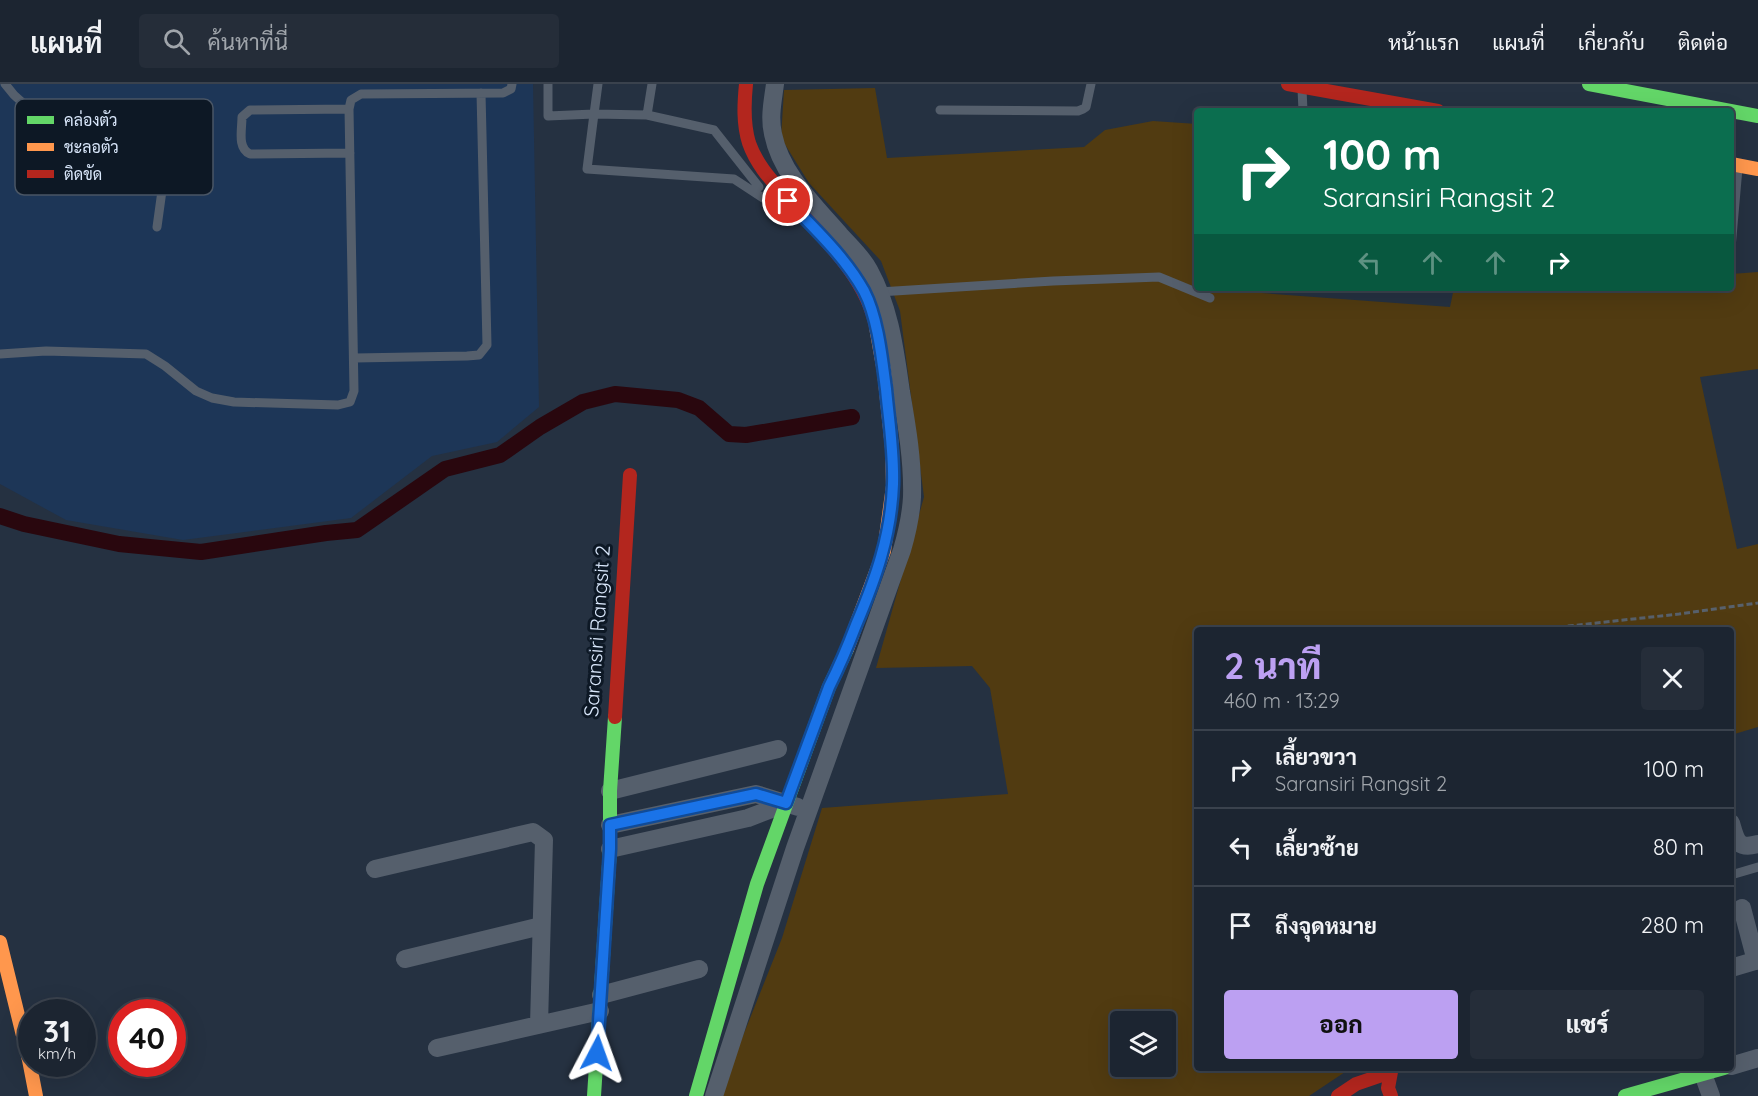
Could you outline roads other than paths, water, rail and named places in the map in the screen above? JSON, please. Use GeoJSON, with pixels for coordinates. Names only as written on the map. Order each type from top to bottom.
{"type":"FeatureCollection","features":[{"type":"Feature","properties":{"kind":"street"},"geometry":{"type":"LineString","coordinates":[[714,1096],[809,810],[902,550],[909,526],[912,497],[906,423],[891,327],[879,292],[868,268],[795,195],[764,174],[748,142],[743,109],[746,84]]}},
{"type":"Feature","properties":{"kind":"street"},"geometry":{"type":"LineString","coordinates":[[696,1096],[757,884],[829,687],[838,670],[884,551],[893,486],[892,448],[884,372],[874,318],[864,293],[795,195],[789,172],[778,152],[772,133],[771,112],[775,84]]}},
{"type":"Feature","properties":{"kind":"street"},"geometry":{"type":"LineString","coordinates":[[1288,84],[1371,105],[1404,108]]}},
{"type":"Feature","properties":{"kind":"street"},"geometry":{"type":"LineString","coordinates":[[1590,84],[1629,88],[1721,108]]}},
{"type":"Feature","properties":{"kind":"street"},"geometry":{"type":"LineString","coordinates":[[1734,111],[1758,116]]}},
{"type":"Feature","properties":{"kind":"street"},"geometry":{"type":"LineString","coordinates":[[1735,165],[1758,170]]}},
{"type":"Feature","properties":{"kind":"street","name":"Saransiri Rangsit 2"},"geometry":{"type":"LineString","coordinates":[[594,1096],[630,475]]}},
{"type":"Feature","properties":{"kind":"street"},"geometry":{"type":"LineString","coordinates":[[829,687],[853,688]]}},
{"type":"Feature","properties":{"kind":"street"},"geometry":{"type":"LineString","coordinates":[[610,791],[777,749]]}},
{"type":"Feature","properties":{"kind":"street"},"geometry":{"type":"LineString","coordinates":[[610,825],[756,794],[809,810]]}},
{"type":"Feature","properties":{"kind":"street"},"geometry":{"type":"LineString","coordinates":[[610,849],[748,818],[786,803]]}},
{"type":"Feature","properties":{"kind":"street"},"geometry":{"type":"LineString","coordinates":[[375,869],[533,832],[544,840],[538,1025]]}},
{"type":"Feature","properties":{"kind":"street"},"geometry":{"type":"LineString","coordinates":[[1734,833],[1736,840],[1742,845],[1749,847],[1758,844]]}},
{"type":"Feature","properties":{"kind":"street"},"geometry":{"type":"LineString","coordinates":[[1734,967],[1757,961],[1742,909]]}},
{"type":"Feature","properties":{"kind":"street"},"geometry":{"type":"LineString","coordinates":[[405,958],[542,926]]}},
{"type":"Feature","properties":{"kind":"street"},"geometry":{"type":"LineString","coordinates":[[744,930],[766,935]]}},
{"type":"Feature","properties":{"kind":"street"},"geometry":{"type":"LineString","coordinates":[[0,942],[36,1096]]}},
{"type":"Feature","properties":{"kind":"street"},"geometry":{"type":"LineString","coordinates":[[437,1048],[538,1025],[699,969]]}},
{"type":"Feature","properties":{"kind":"street"},"geometry":{"type":"LineString","coordinates":[[1734,1065],[1758,1058]]}},
{"type":"Feature","properties":{"kind":"street"},"geometry":{"type":"LineString","coordinates":[[1625,1096],[1714,1071]]}},
{"type":"Feature","properties":{"kind":"street"},"geometry":{"type":"LineString","coordinates":[[1338,1096],[1356,1084],[1391,1072],[1388,1088],[1391,1096]]}},
{"type":"Feature","properties":{"kind":"street"},"geometry":{"type":"LineString","coordinates":[[1703,1074],[1711,1096]]}},
{"type":"Feature","properties":{"kind":"lane"},"geometry":{"type":"LineString","coordinates":[[5,84],[18,99]]}},
{"type":"Feature","properties":{"kind":"lane"},"geometry":{"type":"LineString","coordinates":[[0,354],[46,351],[146,354],[196,391],[212,398],[234,402],[338,405],[350,402],[354,391],[355,358],[349,109],[351,100],[361,94],[502,93],[511,89],[512,84]]}},
{"type":"Feature","properties":{"kind":"lane"},"geometry":{"type":"LineString","coordinates":[[548,84],[548,116],[647,115],[714,130],[762,190],[795,195]]}},
{"type":"Feature","properties":{"kind":"lane"},"geometry":{"type":"LineString","coordinates":[[598,84],[587,169],[734,179],[764,198],[795,195]]}},
{"type":"Feature","properties":{"kind":"lane"},"geometry":{"type":"LineString","coordinates":[[647,115],[652,84]]}},
{"type":"Feature","properties":{"kind":"lane"},"geometry":{"type":"LineString","coordinates":[[940,110],[1078,111],[1086,107],[1091,84]]}},
{"type":"Feature","properties":{"kind":"lane"},"geometry":{"type":"LineString","coordinates":[[1302,87],[1303,108]]}},
{"type":"Feature","properties":{"kind":"lane"},"geometry":{"type":"LineString","coordinates":[[355,358],[479,355],[487,345],[482,93]]}},
{"type":"Feature","properties":{"kind":"lane"},"geometry":{"type":"LineString","coordinates":[[349,109],[250,110],[242,117],[242,146],[250,154],[350,153]]}},
{"type":"Feature","properties":{"kind":"lane"},"geometry":{"type":"LineString","coordinates":[[1734,186],[1735,165]]}},
{"type":"Feature","properties":{"kind":"lane"},"geometry":{"type":"LineString","coordinates":[[158,228],[162,195]]}},
{"type":"Feature","properties":{"kind":"lane"},"geometry":{"type":"LineString","coordinates":[[879,292],[1159,277],[1210,298]]}},
{"type":"Feature","properties":{"kind":"lane"},"geometry":{"type":"LineString","coordinates":[[1734,874],[1758,867]]}},
{"type":"Feature","properties":{"kind":"waterway"},"geometry":{"type":"LineString","coordinates":[[0,516],[24,524],[119,544],[201,552],[357,530],[445,469],[500,455],[540,427],[583,402],[615,394],[678,400],[699,408],[729,434],[746,435],[852,417]]}}]}
